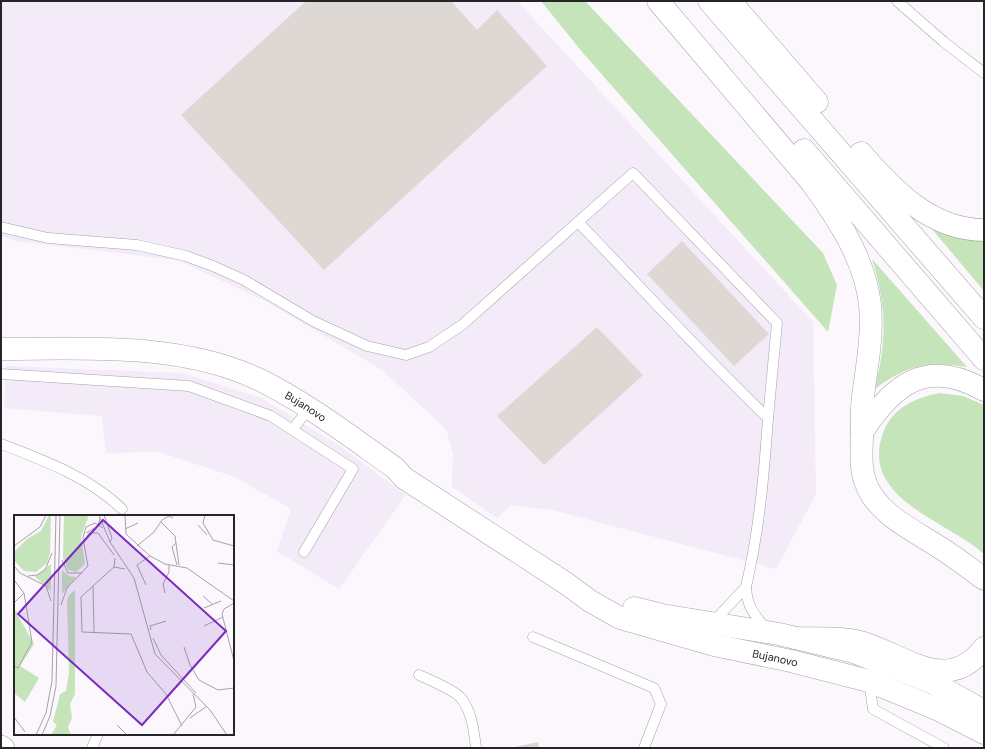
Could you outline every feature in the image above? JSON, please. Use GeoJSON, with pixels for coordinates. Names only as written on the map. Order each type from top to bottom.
{"type":"FeatureCollection","features":[{"type":"Feature","properties":{"kind":"main road"},"geometry":{"type":"LineString","coordinates":[[658,1],[812,183],[847,236],[860,265],[870,305],[870,342],[862,400],[861,469],[867,486],[876,502],[889,514],[984,579]]}},
{"type":"Feature","properties":{"kind":"main road"},"geometry":{"type":"LineString","coordinates":[[675,1],[984,359]]}},
{"type":"Feature","properties":{"kind":"main road"},"geometry":{"type":"LineString","coordinates":[[710,1],[984,318]]}},
{"type":"Feature","properties":{"kind":"main road"},"geometry":{"type":"LineString","coordinates":[[730,1],[887,182],[937,220],[960,228],[984,230]]}},
{"type":"Feature","properties":{"kind":"main road","name":"Bujanovo"},"geometry":{"type":"LineString","coordinates":[[1,349],[132,350],[183,356],[222,366],[256,378],[291,396],[395,468],[404,478],[567,584],[590,601],[620,618],[714,645],[791,661],[869,681],[949,715],[984,733]]}},
{"type":"Feature","properties":{"kind":"main road"},"geometry":{"type":"LineString","coordinates":[[862,432],[874,414],[896,392],[911,382],[926,376],[941,375],[961,379],[984,390]]}},
{"type":"Feature","properties":{"kind":"main road"},"geometry":{"type":"LineString","coordinates":[[949,554],[984,589]]}},
{"type":"Feature","properties":{"kind":"main road","name":"Bujanovo"},"geometry":{"type":"LineString","coordinates":[[567,584],[623,605],[662,615],[787,636],[854,652],[935,684],[984,711]]}},
{"type":"Feature","properties":{"kind":"main road"},"geometry":{"type":"LineString","coordinates":[[787,636],[858,641],[928,669],[944,672],[959,669],[971,661],[984,648]]}},
{"type":"Feature","properties":{"kind":"main road"},"geometry":{"type":"LineString","coordinates":[[949,715],[972,718],[984,714]]}},
{"type":"Feature","properties":{"kind":"lane"},"geometry":{"type":"LineString","coordinates":[[897,1],[944,42],[984,73]]}},
{"type":"Feature","properties":{"kind":"lane"},"geometry":{"type":"LineString","coordinates":[[1,227],[48,238],[137,245],[186,256],[244,280],[313,321],[367,346],[406,355],[429,347],[462,325],[633,173],[777,323],[763,493],[752,563],[746,588],[747,600],[753,614],[766,629],[787,636]]}},
{"type":"Feature","properties":{"kind":"lane"},"geometry":{"type":"LineString","coordinates":[[578,222],[646,292],[718,370],[768,418]]}},
{"type":"Feature","properties":{"kind":"lane"},"geometry":{"type":"LineString","coordinates":[[1,374],[189,386],[271,416],[353,469],[304,552]]}},
{"type":"Feature","properties":{"kind":"lane"},"geometry":{"type":"LineString","coordinates":[[293,429],[309,408]]}},
{"type":"Feature","properties":{"kind":"lane"},"geometry":{"type":"LineString","coordinates":[[1,444],[79,478],[109,496],[122,509]]}},
{"type":"Feature","properties":{"kind":"lane"},"geometry":{"type":"LineString","coordinates":[[692,620],[716,619],[746,588]]}},
{"type":"Feature","properties":{"kind":"lane"},"geometry":{"type":"LineString","coordinates":[[533,636],[654,688],[660,704],[644,748]]}},
{"type":"Feature","properties":{"kind":"lane"},"geometry":{"type":"LineString","coordinates":[[419,675],[460,697],[466,706],[473,726],[476,748]]}},
{"type":"Feature","properties":{"kind":"lane"},"geometry":{"type":"LineString","coordinates":[[869,681],[873,709],[944,748]]}},
{"type":"Feature","properties":{"kind":"lane"},"geometry":{"type":"LineString","coordinates":[[92,748],[98,735]]}},
{"type":"Feature","properties":{"kind":"shaded area"},"geometry":{"type":"Polygon","coordinates":[[[1,1],[517,1],[813,322],[816,494],[776,569],[552,510],[512,505],[497,518],[452,487],[453,454],[446,429],[382,370],[267,302],[177,260],[15,241],[1,236],[1,1]]]}},
{"type":"Feature","properties":{"kind":"shaded area"},"geometry":{"type":"Polygon","coordinates":[[[6,366],[183,373],[261,398],[340,446],[406,495],[339,589],[277,551],[291,509],[235,477],[159,452],[106,453],[102,416],[4,408],[6,366]]]}},
{"type":"Feature","properties":{"kind":"green space"},"geometry":{"type":"Polygon","coordinates":[[[541,1],[585,1],[823,253],[837,285],[828,332],[583,53],[541,1]]]}},
{"type":"Feature","properties":{"kind":"green space"},"geometry":{"type":"Polygon","coordinates":[[[932,229],[984,240],[984,291],[932,229]]]}},
{"type":"Feature","properties":{"kind":"green space"},"geometry":{"type":"Polygon","coordinates":[[[872,259],[967,367],[953,365],[929,365],[918,367],[897,375],[875,389],[882,355],[884,324],[883,308],[872,259]]]}},
{"type":"Feature","properties":{"kind":"green space"},"geometry":{"type":"Polygon","coordinates":[[[940,393],[963,396],[984,405],[984,554],[968,542],[911,506],[895,492],[884,475],[879,456],[883,433],[887,424],[899,410],[906,405],[922,398],[940,393]]]}},
{"type":"Feature","properties":{"kind":"building"},"geometry":{"type":"Polygon","coordinates":[[[306,1],[451,1],[477,30],[497,10],[547,66],[324,270],[181,115],[306,1]]]}},
{"type":"Feature","properties":{"kind":"building"},"geometry":{"type":"Polygon","coordinates":[[[682,241],[769,334],[734,366],[647,274],[682,241]]]}},
{"type":"Feature","properties":{"kind":"building"},"geometry":{"type":"Polygon","coordinates":[[[597,327],[643,375],[544,465],[497,416],[597,327]]]}},
{"type":"Feature","properties":{"kind":"building"},"geometry":{"type":"Polygon","coordinates":[[[538,742],[539,748],[515,748],[515,747],[538,742]]]}}]}
